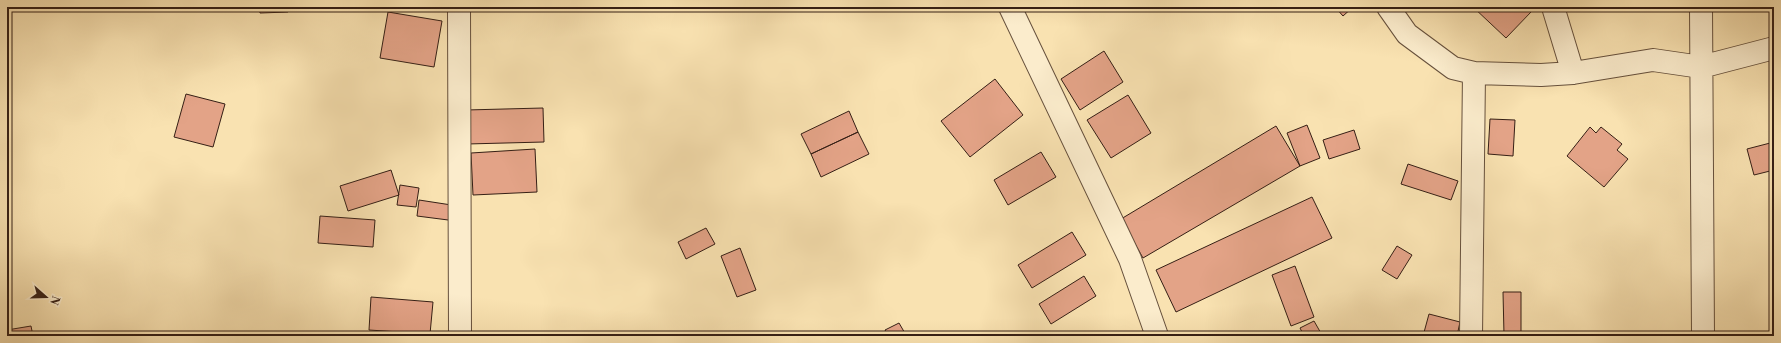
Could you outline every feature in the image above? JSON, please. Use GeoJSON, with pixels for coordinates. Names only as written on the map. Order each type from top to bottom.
{"type":"FeatureCollection","features":[{"type":"Feature","properties":{"kind":"street"},"geometry":{"type":"LineString","coordinates":[[458,7],[460,336]]}},
{"type":"Feature","properties":{"kind":"street"},"geometry":{"type":"LineString","coordinates":[[1010,7],[1130,259],[1157,336]]}},
{"type":"Feature","properties":{"kind":"street"},"geometry":{"type":"LineString","coordinates":[[1388,7],[1407,34],[1453,68],[1474,73],[1541,76],[1573,73],[1653,60],[1701,67],[1774,48]]}},
{"type":"Feature","properties":{"kind":"street"},"geometry":{"type":"LineString","coordinates":[[1553,7],[1573,73]]}},
{"type":"Feature","properties":{"kind":"street"},"geometry":{"type":"LineString","coordinates":[[1700,336],[1701,7]]}},
{"type":"Feature","properties":{"kind":"street"},"geometry":{"type":"LineString","coordinates":[[1471,336],[1474,73]]}},
{"type":"Feature","properties":{"kind":"building"},"geometry":{"type":"Polygon","coordinates":[[[259,7],[288,7],[288,12],[260,13],[259,7]]]}},
{"type":"Feature","properties":{"kind":"building"},"geometry":{"type":"Polygon","coordinates":[[[1335,7],[1353,7],[1343,16],[1335,7]]]}},
{"type":"Feature","properties":{"kind":"building"},"geometry":{"type":"Polygon","coordinates":[[[1473,7],[1526,7],[1531,12],[1506,38],[1473,7]]]}},
{"type":"Feature","properties":{"kind":"building"},"geometry":{"type":"Polygon","coordinates":[[[388,12],[442,21],[434,67],[380,58],[388,12]]]}},
{"type":"Feature","properties":{"kind":"building"},"geometry":{"type":"Polygon","coordinates":[[[1104,51],[1123,82],[1080,110],[1061,79],[1104,51]]]}},
{"type":"Feature","properties":{"kind":"building"},"geometry":{"type":"Polygon","coordinates":[[[995,79],[1023,115],[970,157],[941,121],[995,79]]]}},
{"type":"Feature","properties":{"kind":"building"},"geometry":{"type":"Polygon","coordinates":[[[186,94],[225,104],[213,147],[174,137],[186,94]]]}},
{"type":"Feature","properties":{"kind":"building"},"geometry":{"type":"Polygon","coordinates":[[[1128,95],[1151,133],[1111,158],[1087,120],[1128,95]]]}},
{"type":"Feature","properties":{"kind":"building"},"geometry":{"type":"Polygon","coordinates":[[[543,108],[544,142],[467,144],[466,110],[543,108]]]}},
{"type":"Feature","properties":{"kind":"building"},"geometry":{"type":"Polygon","coordinates":[[[849,111],[858,132],[811,154],[801,134],[849,111]]]}},
{"type":"Feature","properties":{"kind":"building"},"geometry":{"type":"Polygon","coordinates":[[[1490,119],[1515,120],[1513,156],[1488,154],[1490,119]]]}},
{"type":"Feature","properties":{"kind":"building"},"geometry":{"type":"Polygon","coordinates":[[[1307,125],[1320,158],[1300,166],[1287,133],[1307,125]]]}},
{"type":"Feature","properties":{"kind":"building"},"geometry":{"type":"Polygon","coordinates":[[[1276,126],[1300,166],[1143,258],[1121,219],[1276,126]]]}},
{"type":"Feature","properties":{"kind":"building"},"geometry":{"type":"Polygon","coordinates":[[[1590,127],[1596,133],[1601,127],[1622,144],[1617,150],[1628,159],[1604,187],[1567,156],[1590,127]]]}},
{"type":"Feature","properties":{"kind":"building"},"geometry":{"type":"Polygon","coordinates":[[[1354,130],[1360,149],[1329,159],[1323,140],[1354,130]]]}},
{"type":"Feature","properties":{"kind":"building"},"geometry":{"type":"Polygon","coordinates":[[[858,132],[869,154],[821,177],[811,154],[858,132]]]}},
{"type":"Feature","properties":{"kind":"building"},"geometry":{"type":"Polygon","coordinates":[[[1774,142],[1774,170],[1754,175],[1747,149],[1774,142]]]}},
{"type":"Feature","properties":{"kind":"building"},"geometry":{"type":"Polygon","coordinates":[[[535,149],[537,192],[473,195],[471,153],[535,149]]]}},
{"type":"Feature","properties":{"kind":"building"},"geometry":{"type":"Polygon","coordinates":[[[1041,152],[1056,177],[1008,205],[994,180],[1041,152]]]}},
{"type":"Feature","properties":{"kind":"building"},"geometry":{"type":"Polygon","coordinates":[[[1408,164],[1458,181],[1451,200],[1401,184],[1408,164]]]}},
{"type":"Feature","properties":{"kind":"building"},"geometry":{"type":"Polygon","coordinates":[[[391,170],[399,195],[348,211],[340,186],[391,170]]]}},
{"type":"Feature","properties":{"kind":"building"},"geometry":{"type":"Polygon","coordinates":[[[400,185],[419,188],[416,207],[397,205],[400,185]]]}},
{"type":"Feature","properties":{"kind":"building"},"geometry":{"type":"Polygon","coordinates":[[[1312,197],[1332,238],[1176,312],[1156,270],[1312,197]]]}},
{"type":"Feature","properties":{"kind":"building"},"geometry":{"type":"Polygon","coordinates":[[[419,200],[458,206],[456,221],[417,216],[419,200]]]}},
{"type":"Feature","properties":{"kind":"building"},"geometry":{"type":"Polygon","coordinates":[[[320,216],[375,220],[373,247],[318,243],[320,216]]]}},
{"type":"Feature","properties":{"kind":"building"},"geometry":{"type":"Polygon","coordinates":[[[706,228],[715,244],[686,259],[678,242],[706,228]]]}},
{"type":"Feature","properties":{"kind":"building"},"geometry":{"type":"Polygon","coordinates":[[[1072,232],[1086,255],[1032,288],[1018,265],[1072,232]]]}},
{"type":"Feature","properties":{"kind":"building"},"geometry":{"type":"Polygon","coordinates":[[[1397,246],[1412,255],[1397,279],[1382,270],[1397,246]]]}},
{"type":"Feature","properties":{"kind":"building"},"geometry":{"type":"Polygon","coordinates":[[[740,248],[756,290],[737,297],[721,256],[740,248]]]}},
{"type":"Feature","properties":{"kind":"building"},"geometry":{"type":"Polygon","coordinates":[[[7,249],[11,261],[7,263],[7,249]]]}},
{"type":"Feature","properties":{"kind":"building"},"geometry":{"type":"Polygon","coordinates":[[[1295,266],[1314,317],[1291,326],[1272,275],[1295,266]]]}},
{"type":"Feature","properties":{"kind":"building"},"geometry":{"type":"Polygon","coordinates":[[[1084,276],[1096,296],[1051,324],[1039,304],[1084,276]]]}},
{"type":"Feature","properties":{"kind":"building"},"geometry":{"type":"Polygon","coordinates":[[[1503,292],[1521,292],[1521,335],[1504,335],[1503,292]]]}},
{"type":"Feature","properties":{"kind":"building"},"geometry":{"type":"Polygon","coordinates":[[[371,297],[433,302],[430,334],[369,330],[371,297]]]}},
{"type":"Feature","properties":{"kind":"building"},"geometry":{"type":"Polygon","coordinates":[[[1429,314],[1460,322],[1457,336],[1423,336],[1429,314]]]}},
{"type":"Feature","properties":{"kind":"building"},"geometry":{"type":"Polygon","coordinates":[[[1314,321],[1322,335],[1304,336],[1300,328],[1314,321]]]}},
{"type":"Feature","properties":{"kind":"building"},"geometry":{"type":"Polygon","coordinates":[[[899,323],[906,335],[888,336],[885,330],[899,323]]]}},
{"type":"Feature","properties":{"kind":"building"},"geometry":{"type":"Polygon","coordinates":[[[31,326],[33,336],[7,336],[7,330],[31,326]]]}}]}
